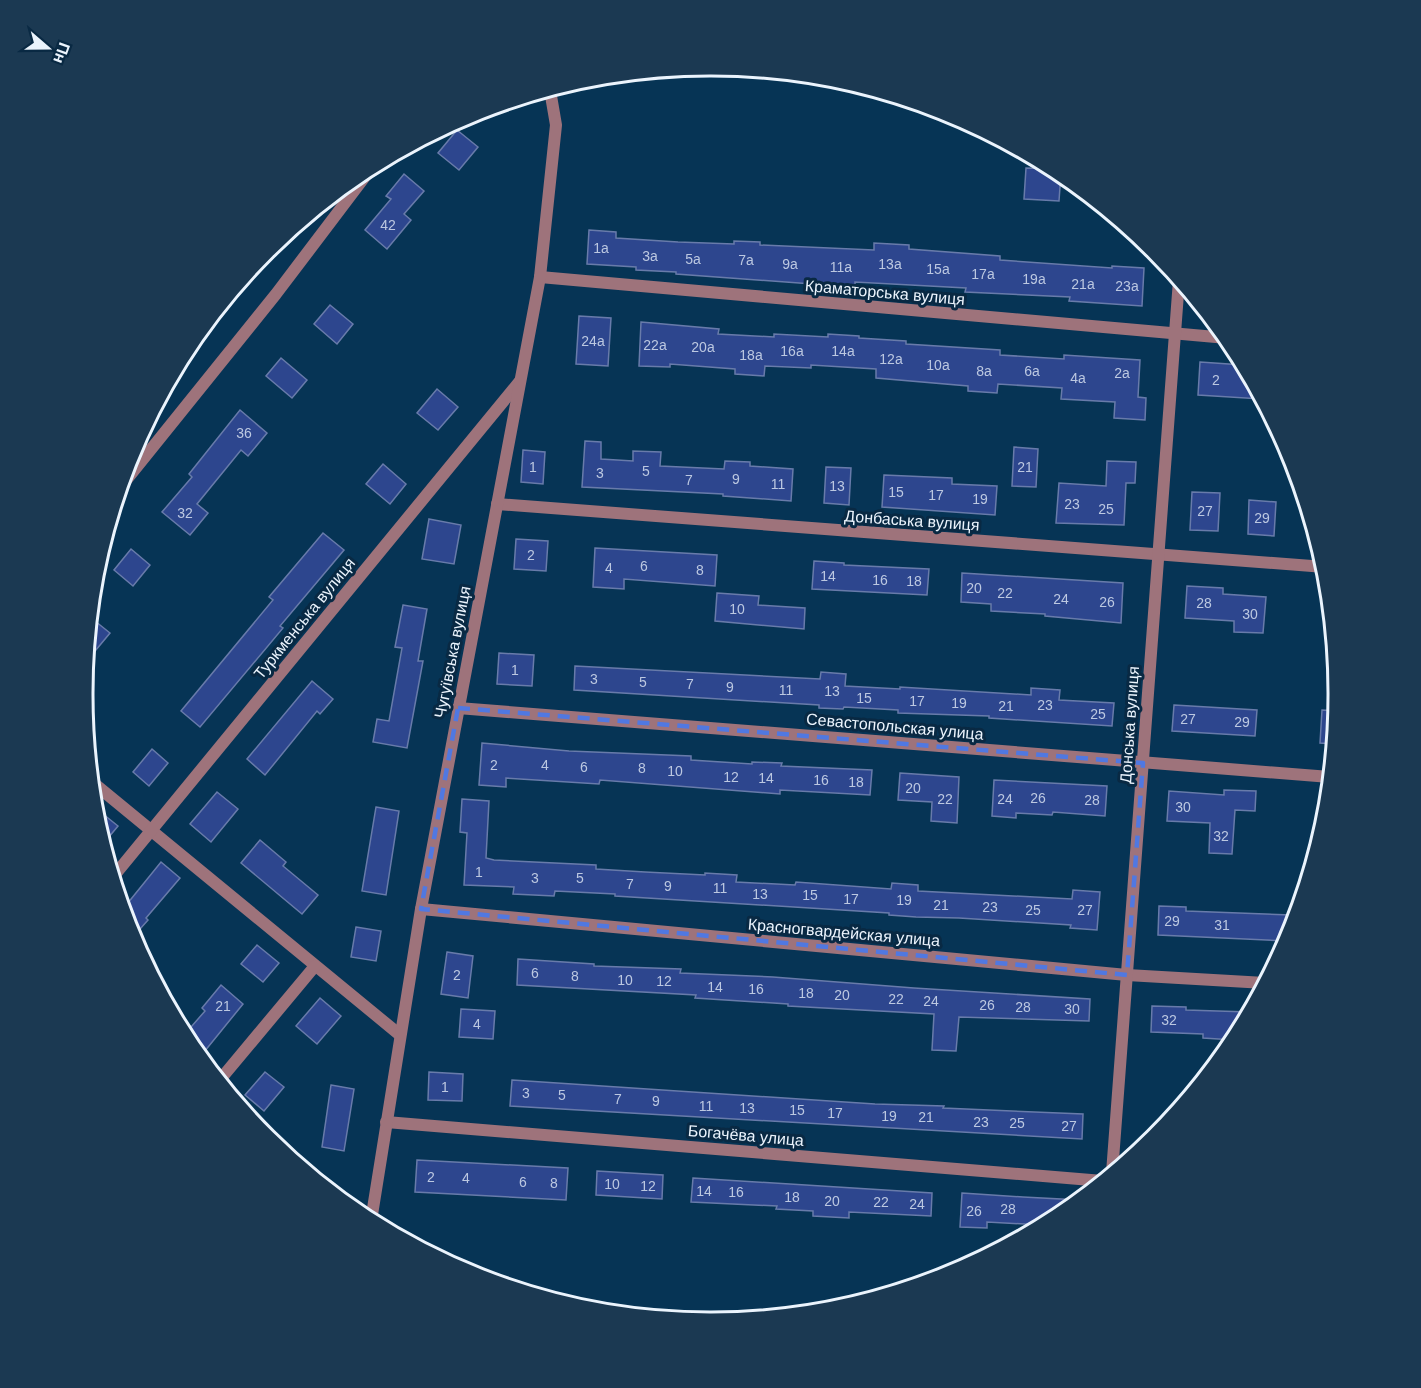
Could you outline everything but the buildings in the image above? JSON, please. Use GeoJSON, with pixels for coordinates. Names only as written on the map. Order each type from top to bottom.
{"type":"FeatureCollection","features":[{"type":"Feature","properties":{"kind":"street","name":"Чугуївська вулиця"},"geometry":{"type":"LineString","coordinates":[[372,1210],[421,909],[540,277],[556,126],[551,98]]}},
{"type":"Feature","properties":{"kind":"street"},"geometry":{"type":"LineString","coordinates":[[136,469],[276,294],[355,189]]}},
{"type":"Feature","properties":{"kind":"street","name":"Краматорська вулиця"},"geometry":{"type":"LineString","coordinates":[[540,277],[1214,337]]}},
{"type":"Feature","properties":{"kind":"street","name":"Донська вулиця"},"geometry":{"type":"LineString","coordinates":[[1113,1162],[1178,291]]}},
{"type":"Feature","properties":{"kind":"street","name":"Туркменська вулиця"},"geometry":{"type":"LineString","coordinates":[[119,870],[520,380]]}},
{"type":"Feature","properties":{"kind":"street","name":"Донбаська вулиця"},"geometry":{"type":"LineString","coordinates":[[497,504],[1314,566]]}},
{"type":"Feature","properties":{"kind":"street","name":"Севастопольская улица"},"geometry":{"type":"LineString","coordinates":[[458,708],[1323,776]]}},
{"type":"Feature","properties":{"kind":"street"},"geometry":{"type":"LineString","coordinates":[[100,789],[400,1035]]}},
{"type":"Feature","properties":{"kind":"street","name":"Красногвардейская улица"},"geometry":{"type":"LineString","coordinates":[[421,909],[1127,975],[1256,982]]}},
{"type":"Feature","properties":{"kind":"street"},"geometry":{"type":"LineString","coordinates":[[225,1074],[315,966]]}},
{"type":"Feature","properties":{"kind":"street","name":"Богачёва улица"},"geometry":{"type":"LineString","coordinates":[[386,1122],[1091,1180]]}},
{"type":"Feature","properties":{"kind":"highlighted area"},"geometry":{"type":"Polygon","coordinates":[[[458,708],[1143,763],[1127,975],[421,909],[458,708]]]}}]}
